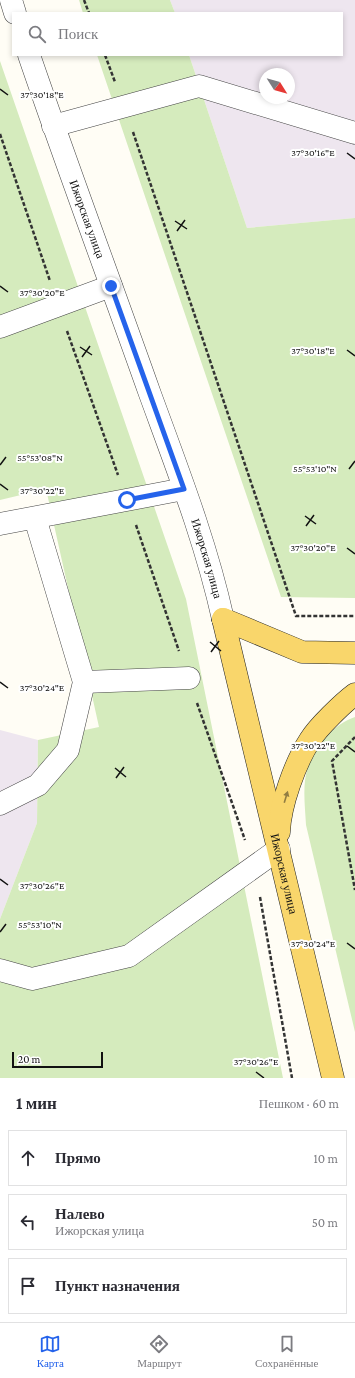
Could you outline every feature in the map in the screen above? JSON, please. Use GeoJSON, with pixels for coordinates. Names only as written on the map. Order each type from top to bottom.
{"type":"FeatureCollection","features":[{"type":"Feature","properties":{"kind":"main road"},"geometry":{"type":"LineString","coordinates":[[223,619],[302,652],[355,653]]}},
{"type":"Feature","properties":{"kind":"main road","name":"Ижорская улица"},"geometry":{"type":"LineString","coordinates":[[223,619],[333,1078]]}},
{"type":"Feature","properties":{"kind":"main road"},"geometry":{"type":"LineString","coordinates":[[279,849],[279,823],[285,799],[301,755],[310,739],[322,724],[355,694]]}},
{"type":"Feature","properties":{"kind":"street"},"geometry":{"type":"LineString","coordinates":[[11,0],[15,12]]}},
{"type":"Feature","properties":{"kind":"street","name":"Ижорская улица"},"geometry":{"type":"LineString","coordinates":[[29,56],[53,126],[184,489],[216,588],[223,619]]}},
{"type":"Feature","properties":{"kind":"street"},"geometry":{"type":"LineString","coordinates":[[53,126],[199,86],[355,133]]}},
{"type":"Feature","properties":{"kind":"street"},"geometry":{"type":"LineString","coordinates":[[0,327],[111,286]]}},
{"type":"Feature","properties":{"kind":"street"},"geometry":{"type":"LineString","coordinates":[[0,524],[184,489]]}},
{"type":"Feature","properties":{"kind":"street"},"geometry":{"type":"LineString","coordinates":[[0,804],[38,785],[68,750],[84,682],[35,518]]}},
{"type":"Feature","properties":{"kind":"street"},"geometry":{"type":"LineString","coordinates":[[84,682],[189,678]]}},
{"type":"Feature","properties":{"kind":"street"},"geometry":{"type":"LineString","coordinates":[[0,970],[32,980],[129,956],[279,849]]}},
{"type":"Feature","properties":{"kind":"path"},"geometry":{"type":"LineString","coordinates":[[84,0],[89,12]]}},
{"type":"Feature","properties":{"kind":"path"},"geometry":{"type":"LineString","coordinates":[[105,56],[124,106],[296,616],[355,616]]}},
{"type":"Feature","properties":{"kind":"path"},"geometry":{"type":"LineString","coordinates":[[127,500],[254,867],[292,1078]]}},
{"type":"Feature","properties":{"kind":"path"},"geometry":{"type":"LineString","coordinates":[[355,737],[332,762],[355,890]]}},
{"type":"Feature","properties":{"kind":"shaded area"},"geometry":{"type":"Polygon","coordinates":[[[170,0],[355,0],[355,218],[247,228],[189,56],[343,56],[343,12],[175,12],[170,0]]]}},
{"type":"Feature","properties":{"kind":"shaded area"},"geometry":{"type":"Polygon","coordinates":[[[0,730],[38,740],[37,823],[0,919],[0,730]]]}},
{"type":"Feature","properties":{"kind":"green space"},"geometry":{"type":"Polygon","coordinates":[[[79,0],[170,0],[175,12],[83,12],[79,0]]]}},
{"type":"Feature","properties":{"kind":"green space"},"geometry":{"type":"Polygon","coordinates":[[[97,56],[189,56],[247,228],[355,218],[355,598],[281,597],[97,56]]]}},
{"type":"Feature","properties":{"kind":"green space"},"geometry":{"type":"Polygon","coordinates":[[[0,61],[186,599],[283,1078],[0,1078],[0,919],[37,823],[38,740],[99,727],[46,489],[0,500],[0,61]]]}},
{"type":"Feature","properties":{"kind":"green space"},"geometry":{"type":"Polygon","coordinates":[[[355,717],[355,1032],[306,825],[304,795],[308,767],[321,743],[333,730],[355,717]]]}},
{"type":"Feature","properties":{"kind":"route"},"geometry":{"type":"LineString","coordinates":[[111,286],[184,489],[127,500]]}}]}
